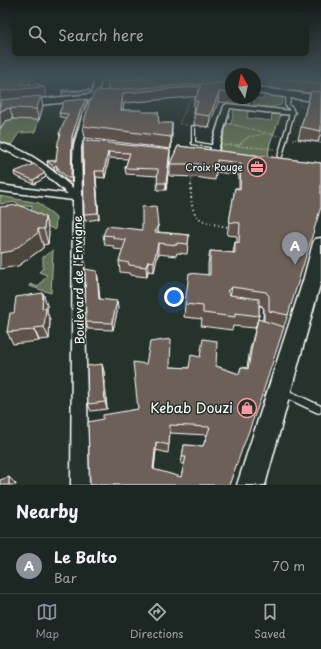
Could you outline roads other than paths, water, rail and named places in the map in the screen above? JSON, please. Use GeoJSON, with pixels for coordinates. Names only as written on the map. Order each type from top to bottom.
{"type":"FeatureCollection","features":[{"type":"Feature","properties":{"kind":"street"},"geometry":{"type":"LineString","coordinates":[[0,106],[56,101]]}},
{"type":"Feature","properties":{"kind":"street","name":"Boulevard de l'Envigne"},"geometry":{"type":"LineString","coordinates":[[80,485],[78,198],[81,142],[86,113],[92,101]]}},
{"type":"Feature","properties":{"kind":"street"},"geometry":{"type":"LineString","coordinates":[[212,158],[227,106],[292,113]]}},
{"type":"Feature","properties":{"kind":"street"},"geometry":{"type":"LineString","coordinates":[[0,146],[23,154],[38,163],[78,198]]}},
{"type":"Feature","properties":{"kind":"street"},"geometry":{"type":"LineString","coordinates":[[0,188],[78,198]]}},
{"type":"Feature","properties":{"kind":"street"},"geometry":{"type":"LineString","coordinates":[[251,485],[279,390],[292,335],[316,281],[321,243]]}},
{"type":"Feature","properties":{"kind":"lane"},"geometry":{"type":"LineString","coordinates":[[279,166],[292,113],[291,109],[287,105],[288,101]]}},
{"type":"Feature","properties":{"kind":"lane"},"geometry":{"type":"LineString","coordinates":[[193,127],[193,143],[215,146]]}},
{"type":"Feature","properties":{"kind":"lane"},"geometry":{"type":"LineString","coordinates":[[244,307],[260,309],[259,327],[266,328]]}},
{"type":"Feature","properties":{"kind":"lane"},"geometry":{"type":"LineString","coordinates":[[279,390],[319,409]]}},
{"type":"Feature","properties":{"kind":"place","name":"Croix Rouge"},"geometry":{"type":"Point","coordinates":[257,167]}},
{"type":"Feature","properties":{"kind":"place","name":"Le Balto"},"geometry":{"type":"Point","coordinates":[295,265]}},
{"type":"Feature","properties":{"kind":"place","name":"Kebab Douzi"},"geometry":{"type":"Point","coordinates":[247,408]}}]}
